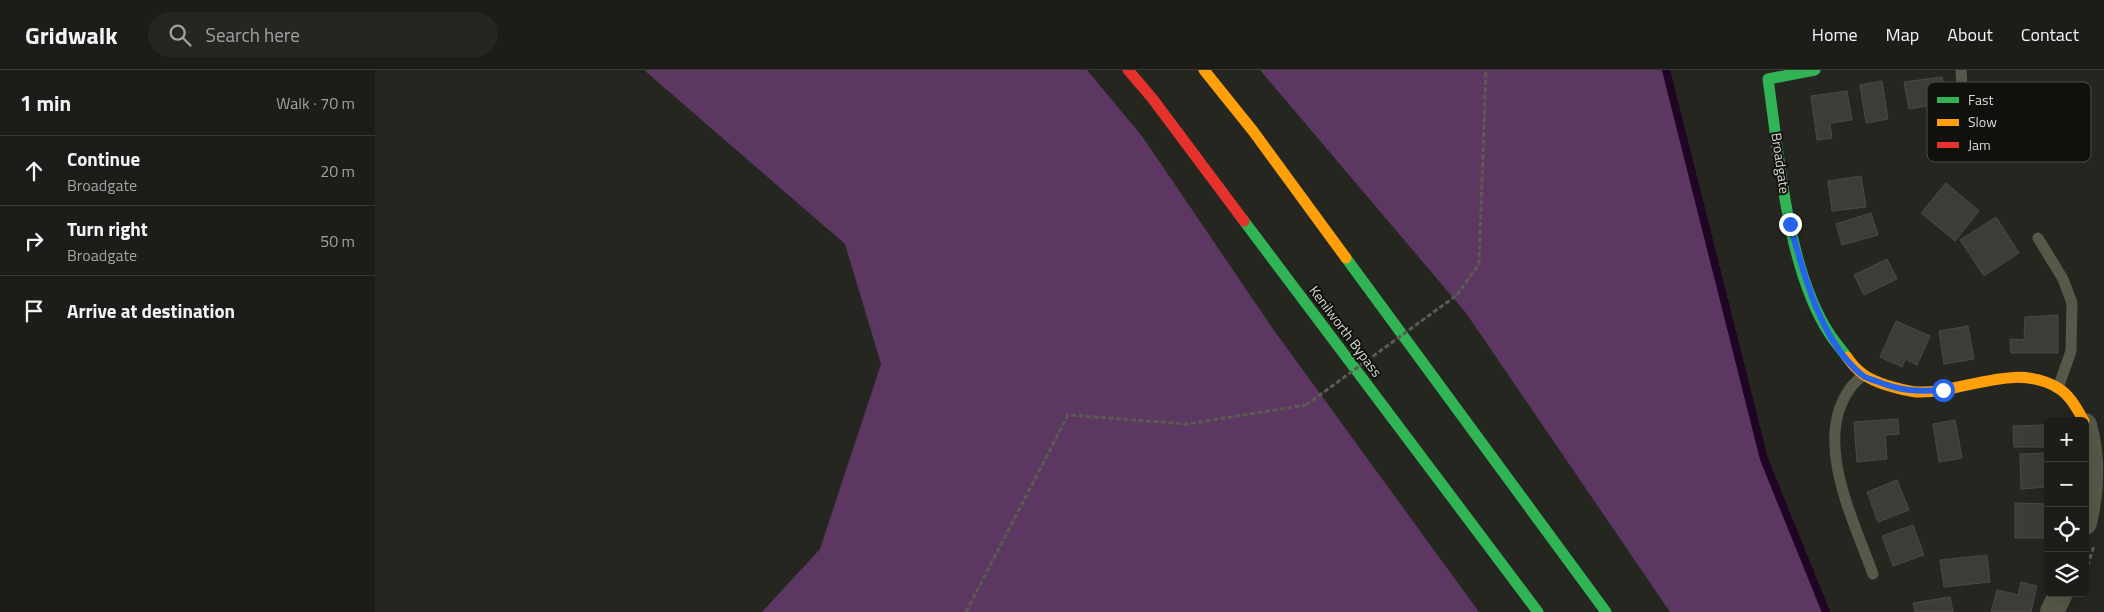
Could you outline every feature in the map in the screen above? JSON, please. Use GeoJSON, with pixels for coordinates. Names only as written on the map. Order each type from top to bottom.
{"type":"FeatureCollection","features":[{"type":"Feature","properties":{"kind":"main road","name":"Kenilworth Bypass"},"geometry":{"type":"LineString","coordinates":[[1128,70],[1152,98],[1537,612]]}},
{"type":"Feature","properties":{"kind":"main road"},"geometry":{"type":"LineString","coordinates":[[1204,70],[1265,147],[1606,612]]}},
{"type":"Feature","properties":{"kind":"main road","name":"Broadgate"},"geometry":{"type":"LineString","coordinates":[[1815,70],[1768,79],[1790,224],[1803,274],[1818,311],[1835,345],[1862,376],[1897,389],[1918,392],[1943,390],[2003,379],[2038,380],[2058,388],[2075,404],[2082,417]]}},
{"type":"Feature","properties":{"kind":"street"},"geometry":{"type":"LineString","coordinates":[[2088,507],[2092,462],[2089,446]]}},
{"type":"Feature","properties":{"kind":"street"},"geometry":{"type":"LineString","coordinates":[[2052,612],[2059,597]]}},
{"type":"Feature","properties":{"kind":"lane"},"geometry":{"type":"LineString","coordinates":[[2038,238],[2063,279],[2072,303],[2071,351],[2058,388]]}},
{"type":"Feature","properties":{"kind":"lane"},"geometry":{"type":"LineString","coordinates":[[1862,376],[1849,389],[1839,408],[1835,432],[1835,457],[1839,479],[1873,574]]}},
{"type":"Feature","properties":{"kind":"path"},"geometry":{"type":"LineString","coordinates":[[966,612],[1068,415],[1187,424],[1306,405],[1457,295],[1479,264],[1486,70]]}},
{"type":"Feature","properties":{"kind":"shaded area"},"geometry":{"type":"Polygon","coordinates":[[[644,70],[1087,70],[1142,136],[1273,329],[1479,612],[762,612],[820,549],[881,364],[845,244],[644,70]]]}},
{"type":"Feature","properties":{"kind":"shaded area"},"geometry":{"type":"Polygon","coordinates":[[[1260,70],[1666,70],[1764,459],[1826,612],[1670,612],[1466,313],[1260,70]]]}},
{"type":"Feature","properties":{"kind":"building"},"geometry":{"type":"Polygon","coordinates":[[[1942,77],[1943,82],[1927,82],[1927,106],[1909,109],[1904,82],[1942,77]]]}},
{"type":"Feature","properties":{"kind":"building"},"geometry":{"type":"Polygon","coordinates":[[[1882,81],[1888,119],[1866,123],[1860,85],[1882,81]]]}},
{"type":"Feature","properties":{"kind":"building"},"geometry":{"type":"Polygon","coordinates":[[[1847,91],[1852,120],[1830,123],[1832,138],[1817,140],[1811,96],[1847,91]]]}},
{"type":"Feature","properties":{"kind":"building"},"geometry":{"type":"Polygon","coordinates":[[[1861,176],[1866,207],[1832,211],[1828,181],[1861,176]]]}},
{"type":"Feature","properties":{"kind":"building"},"geometry":{"type":"Polygon","coordinates":[[[1946,183],[1979,211],[1955,241],[1921,213],[1946,183]]]}},
{"type":"Feature","properties":{"kind":"building"},"geometry":{"type":"Polygon","coordinates":[[[1871,213],[1878,235],[1842,245],[1836,224],[1871,213]]]}},
{"type":"Feature","properties":{"kind":"building"},"geometry":{"type":"Polygon","coordinates":[[[1996,217],[2019,253],[1984,276],[1960,240],[1996,217]]]}},
{"type":"Feature","properties":{"kind":"building"},"geometry":{"type":"Polygon","coordinates":[[[1887,259],[1897,279],[1864,295],[1854,275],[1887,259]]]}},
{"type":"Feature","properties":{"kind":"building"},"geometry":{"type":"Polygon","coordinates":[[[2058,315],[2058,353],[2011,353],[2010,339],[2024,340],[2025,317],[2058,315]]]}},
{"type":"Feature","properties":{"kind":"building"},"geometry":{"type":"Polygon","coordinates":[[[1896,321],[1930,336],[1917,365],[1905,359],[1902,367],[1880,357],[1896,321]]]}},
{"type":"Feature","properties":{"kind":"building"},"geometry":{"type":"Polygon","coordinates":[[[1968,326],[1974,359],[1944,364],[1939,331],[1968,326]]]}},
{"type":"Feature","properties":{"kind":"building"},"geometry":{"type":"Polygon","coordinates":[[[1898,419],[1899,434],[1885,435],[1887,459],[1857,462],[1854,422],[1898,419]]]}},
{"type":"Feature","properties":{"kind":"building"},"geometry":{"type":"Polygon","coordinates":[[[1955,420],[1962,458],[1939,462],[1933,424],[1955,420]]]}},
{"type":"Feature","properties":{"kind":"building"},"geometry":{"type":"Polygon","coordinates":[[[2044,425],[2044,447],[2014,447],[2013,426],[2044,425]]]}},
{"type":"Feature","properties":{"kind":"building"},"geometry":{"type":"Polygon","coordinates":[[[2044,453],[2044,487],[2021,489],[2020,454],[2044,453]]]}},
{"type":"Feature","properties":{"kind":"building"},"geometry":{"type":"Polygon","coordinates":[[[1897,480],[1909,510],[1878,522],[1867,492],[1897,480]]]}},
{"type":"Feature","properties":{"kind":"building"},"geometry":{"type":"Polygon","coordinates":[[[2015,503],[2044,504],[2044,538],[2015,538],[2015,503]]]}},
{"type":"Feature","properties":{"kind":"building"},"geometry":{"type":"Polygon","coordinates":[[[1913,525],[1924,555],[1893,566],[1882,536],[1913,525]]]}},
{"type":"Feature","properties":{"kind":"building"},"geometry":{"type":"Polygon","coordinates":[[[1987,555],[1990,582],[1944,587],[1940,560],[1987,555]]]}},
{"type":"Feature","properties":{"kind":"building"},"geometry":{"type":"Polygon","coordinates":[[[2021,582],[2037,586],[2031,612],[1991,612],[1997,590],[2018,595],[2021,582]]]}},
{"type":"Feature","properties":{"kind":"building"},"geometry":{"type":"Polygon","coordinates":[[[1950,597],[1953,612],[1915,612],[1913,603],[1950,597]]]}},
{"type":"Feature","properties":{"kind":"waterway"},"geometry":{"type":"LineString","coordinates":[[1666,70],[1764,459],[1826,612]]}},
{"type":"Feature","properties":{"kind":"traffic: fast"},"geometry":{"type":"LineString","coordinates":[[1815,70],[1768,79],[1787,210],[1803,277],[1815,307],[1829,333],[1847,357]]}},
{"type":"Feature","properties":{"kind":"traffic: fast"},"geometry":{"type":"LineString","coordinates":[[1244,221],[1538,612]]}},
{"type":"Feature","properties":{"kind":"traffic: fast"},"geometry":{"type":"LineString","coordinates":[[1346,258],[1606,612]]}},
{"type":"Feature","properties":{"kind":"traffic: slow"},"geometry":{"type":"LineString","coordinates":[[1204,70],[1253,131],[1346,258]]}},
{"type":"Feature","properties":{"kind":"traffic: slow"},"geometry":{"type":"LineString","coordinates":[[1847,357],[1859,371],[1869,378],[1886,385],[1916,392],[1934,391],[2006,378],[2024,378],[2041,381],[2058,388],[2066,394],[2082,417]]}},
{"type":"Feature","properties":{"kind":"traffic: jam"},"geometry":{"type":"LineString","coordinates":[[1128,70],[1152,98],[1244,221]]}},
{"type":"Feature","properties":{"kind":"route"},"geometry":{"type":"LineString","coordinates":[[1790,224],[1803,274],[1818,311],[1835,345],[1862,376],[1897,389],[1918,392],[1943,390]]}}]}
